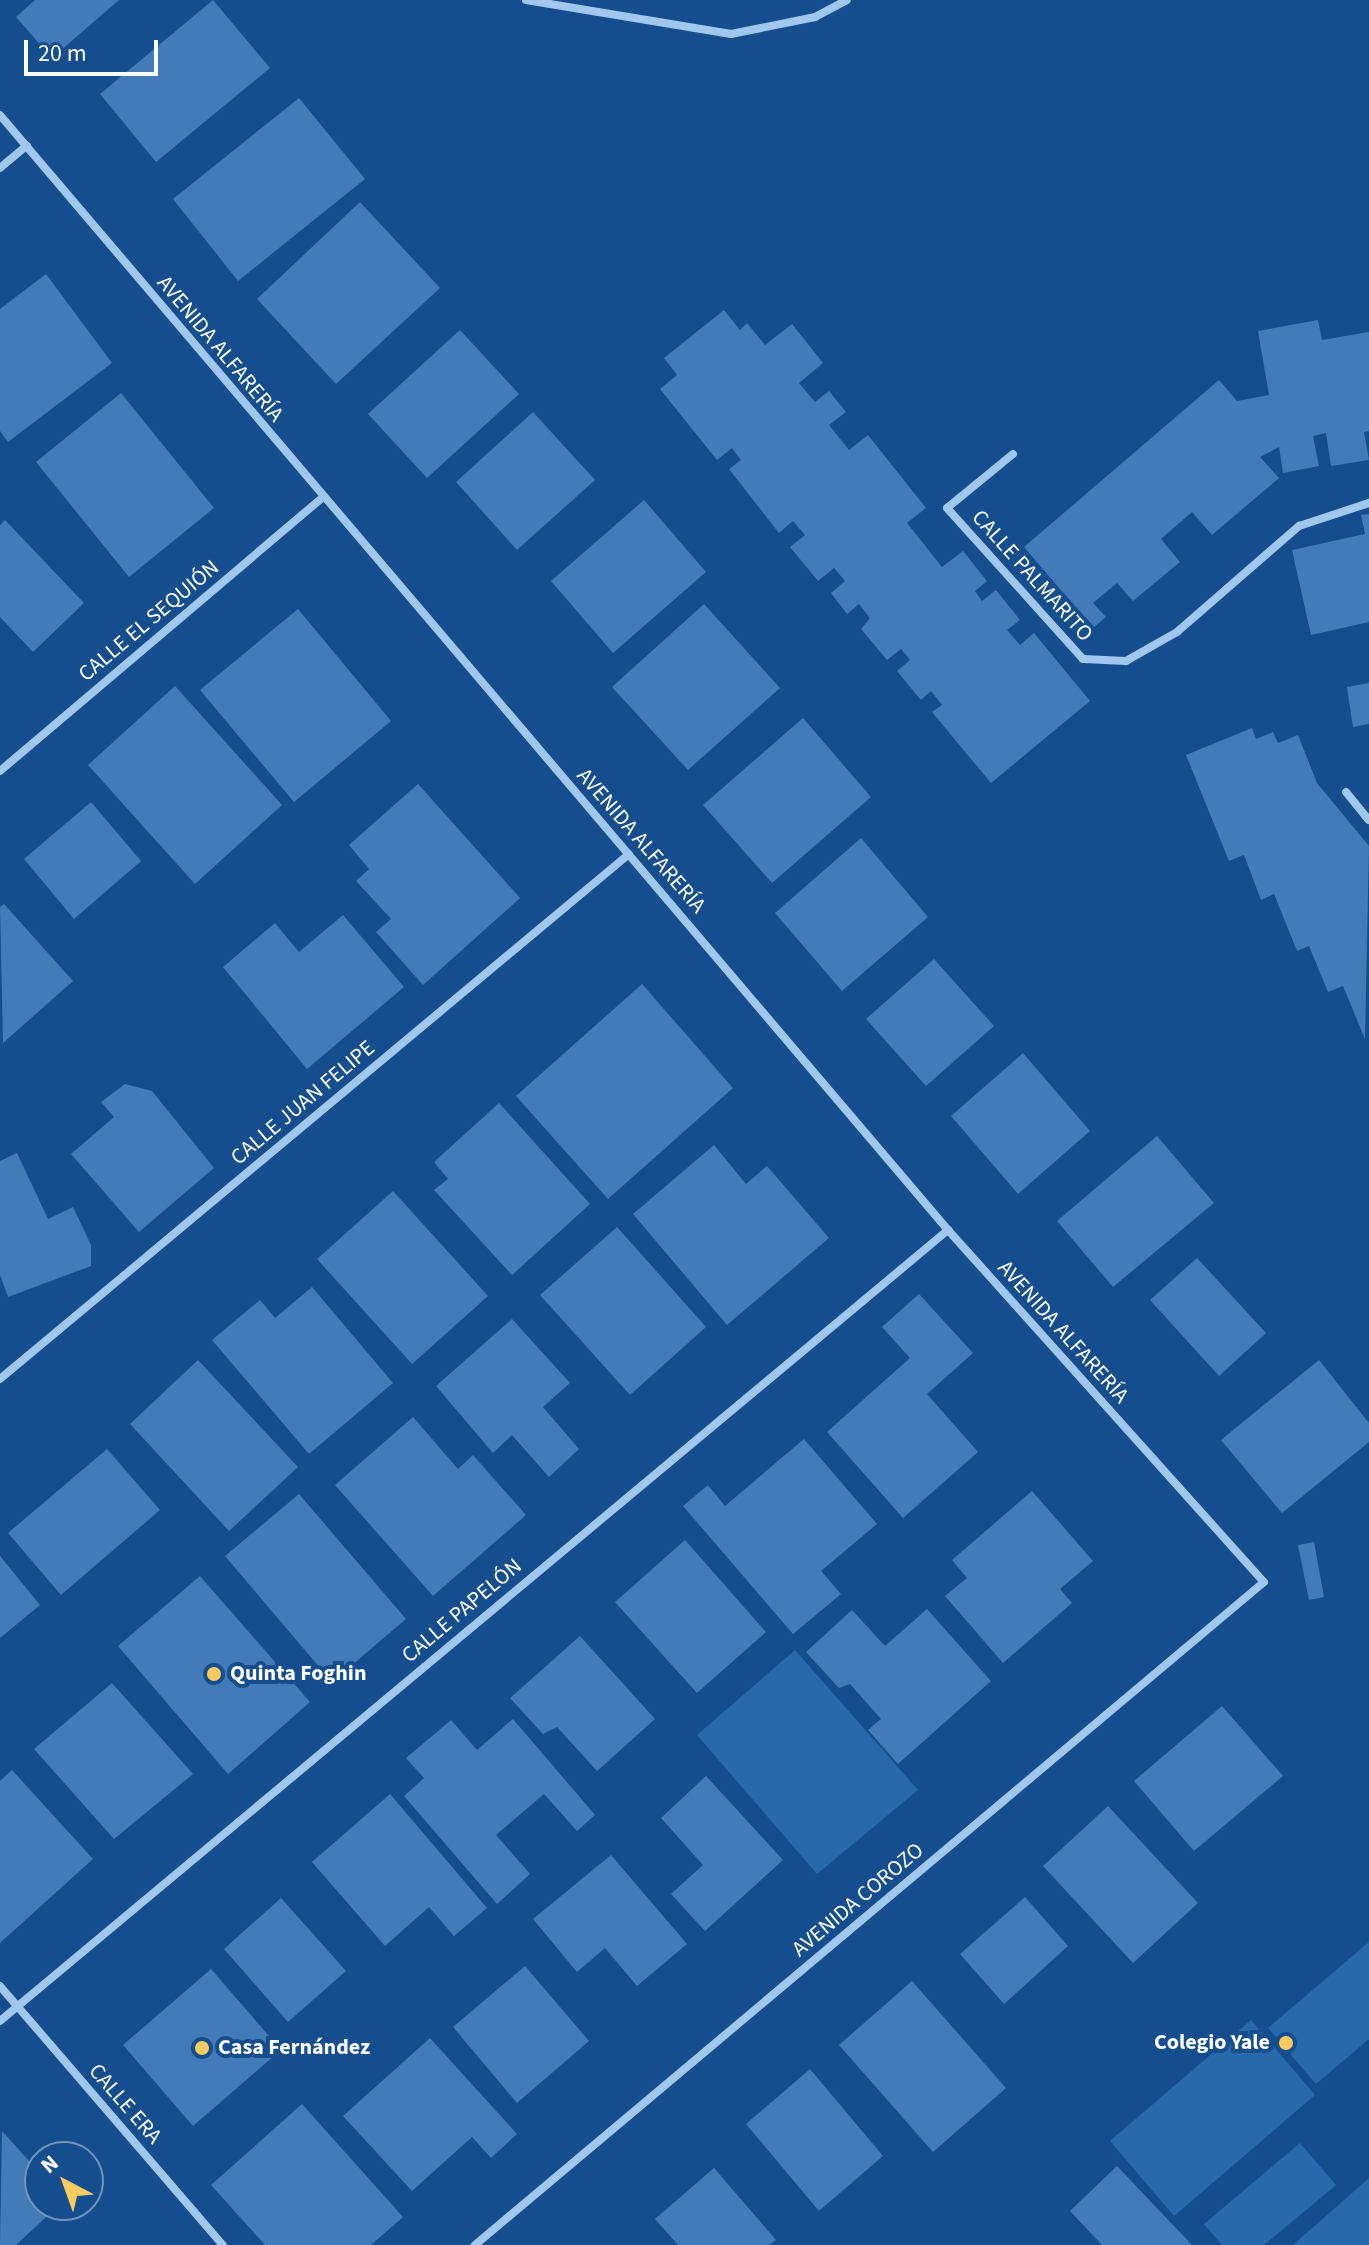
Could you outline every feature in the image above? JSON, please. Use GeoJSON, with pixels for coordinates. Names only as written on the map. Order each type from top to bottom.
{"type":"FeatureCollection","features":[{"type":"Feature","properties":{"kind":"street"},"geometry":{"type":"LineString","coordinates":[[526,0],[731,34],[815,17],[847,0]]}},
{"type":"Feature","properties":{"kind":"street","name":"AVENIDA ALFARERÍA"},"geometry":{"type":"LineString","coordinates":[[0,115],[321,499],[629,854],[948,1230],[1264,1582]]}},
{"type":"Feature","properties":{"kind":"street"},"geometry":{"type":"LineString","coordinates":[[0,168],[27,145]]}},
{"type":"Feature","properties":{"kind":"street","name":"CALLE PALMARITO"},"geometry":{"type":"LineString","coordinates":[[1013,454],[947,508],[1083,659],[1126,661],[1177,632],[1299,526],[1369,503]]}},
{"type":"Feature","properties":{"kind":"street","name":"CALLE EL SEQUIÓN"},"geometry":{"type":"LineString","coordinates":[[0,771],[321,499]]}},
{"type":"Feature","properties":{"kind":"street"},"geometry":{"type":"LineString","coordinates":[[1346,792],[1369,820]]}},
{"type":"Feature","properties":{"kind":"street","name":"CALLE JUAN FELIPE"},"geometry":{"type":"LineString","coordinates":[[0,1379],[629,854]]}},
{"type":"Feature","properties":{"kind":"street","name":"CALLE PAPELÓN"},"geometry":{"type":"LineString","coordinates":[[0,2021],[948,1230]]}},
{"type":"Feature","properties":{"kind":"street","name":"AVENIDA COROZO"},"geometry":{"type":"LineString","coordinates":[[475,2245],[1264,1582]]}},
{"type":"Feature","properties":{"kind":"street","name":"CALLE ERA"},"geometry":{"type":"LineString","coordinates":[[0,1986],[223,2245]]}},
{"type":"Feature","properties":{"kind":"shaded area"},"geometry":{"type":"Polygon","coordinates":[[[795,1650],[918,1790],[817,1874],[697,1735],[795,1650]]]}},
{"type":"Feature","properties":{"kind":"shaded area"},"geometry":{"type":"Polygon","coordinates":[[[1369,1942],[1369,2039],[1316,2084],[1268,2028],[1369,1942]]]}},
{"type":"Feature","properties":{"kind":"shaded area"},"geometry":{"type":"Polygon","coordinates":[[[1251,2020],[1315,2095],[1174,2216],[1110,2141],[1251,2020]]]}},
{"type":"Feature","properties":{"kind":"shaded area"},"geometry":{"type":"Polygon","coordinates":[[[1300,2143],[1336,2185],[1264,2245],[1222,2245],[1204,2224],[1300,2143]]]}},
{"type":"Feature","properties":{"kind":"shaded area"},"geometry":{"type":"Polygon","coordinates":[[[1369,2178],[1369,2245],[1293,2245],[1369,2178]]]}},
{"type":"Feature","properties":{"kind":"building"},"geometry":{"type":"Polygon","coordinates":[[[35,0],[119,0],[52,58],[16,17],[35,0]]]}},
{"type":"Feature","properties":{"kind":"building"},"geometry":{"type":"Polygon","coordinates":[[[213,0],[270,68],[156,162],[100,94],[213,0]]]}},
{"type":"Feature","properties":{"kind":"building"},"geometry":{"type":"Polygon","coordinates":[[[299,98],[365,179],[238,281],[173,199],[299,98]]]}},
{"type":"Feature","properties":{"kind":"building"},"geometry":{"type":"Polygon","coordinates":[[[360,202],[440,288],[336,384],[257,299],[360,202]]]}},
{"type":"Feature","properties":{"kind":"building"},"geometry":{"type":"Polygon","coordinates":[[[46,274],[112,363],[8,442],[0,431],[0,309],[46,274]]]}},
{"type":"Feature","properties":{"kind":"building"},"geometry":{"type":"Polygon","coordinates":[[[724,310],[740,330],[747,323],[765,345],[792,324],[823,363],[799,383],[815,402],[829,391],[846,412],[829,425],[849,450],[868,435],[926,508],[907,523],[942,567],[963,551],[987,581],[975,591],[982,601],[996,590],[1020,620],[1007,630],[1020,645],[1034,633],[1090,701],[991,783],[932,712],[942,705],[931,691],[921,700],[897,671],[910,660],[901,649],[887,660],[861,629],[870,618],[859,604],[847,614],[831,593],[845,581],[834,568],[818,581],[790,547],[805,535],[793,521],[779,533],[729,469],[741,460],[732,448],[717,460],[660,389],[677,375],[664,358],[724,310]]]}},
{"type":"Feature","properties":{"kind":"building"},"geometry":{"type":"Polygon","coordinates":[[[1318,320],[1322,340],[1369,332],[1369,431],[1364,432],[1369,460],[1331,466],[1326,433],[1313,436],[1319,466],[1283,473],[1279,447],[1260,457],[1279,478],[1212,535],[1192,512],[1161,539],[1180,562],[1133,601],[1117,583],[1093,603],[1106,617],[1093,628],[1024,547],[1219,380],[1237,401],[1269,395],[1258,331],[1318,320]]]}},
{"type":"Feature","properties":{"kind":"building"},"geometry":{"type":"Polygon","coordinates":[[[460,330],[519,394],[427,478],[368,414],[460,330]]]}},
{"type":"Feature","properties":{"kind":"building"},"geometry":{"type":"Polygon","coordinates":[[[121,393],[214,508],[129,577],[36,462],[121,393]]]}},
{"type":"Feature","properties":{"kind":"building"},"geometry":{"type":"Polygon","coordinates":[[[533,412],[595,480],[517,550],[456,482],[533,412]]]}},
{"type":"Feature","properties":{"kind":"building"},"geometry":{"type":"Polygon","coordinates":[[[644,500],[706,572],[613,653],[551,581],[644,500]]]}},
{"type":"Feature","properties":{"kind":"building"},"geometry":{"type":"Polygon","coordinates":[[[1369,514],[1369,622],[1311,635],[1292,550],[1365,534],[1361,515],[1369,514]]]}},
{"type":"Feature","properties":{"kind":"building"},"geometry":{"type":"Polygon","coordinates":[[[5,520],[84,603],[33,652],[0,617],[0,525],[5,520]]]}},
{"type":"Feature","properties":{"kind":"building"},"geometry":{"type":"Polygon","coordinates":[[[704,604],[780,688],[688,770],[612,687],[704,604]]]}},
{"type":"Feature","properties":{"kind":"building"},"geometry":{"type":"Polygon","coordinates":[[[298,609],[391,721],[294,802],[200,690],[298,609]]]}},
{"type":"Feature","properties":{"kind":"building"},"geometry":{"type":"Polygon","coordinates":[[[1369,683],[1369,724],[1353,727],[1347,687],[1369,683]]]}},
{"type":"Feature","properties":{"kind":"building"},"geometry":{"type":"Polygon","coordinates":[[[175,686],[282,805],[195,884],[88,765],[175,686]]]}},
{"type":"Feature","properties":{"kind":"building"},"geometry":{"type":"Polygon","coordinates":[[[803,718],[871,797],[772,883],[703,805],[803,718]]]}},
{"type":"Feature","properties":{"kind":"building"},"geometry":{"type":"Polygon","coordinates":[[[1252,728],[1256,739],[1273,732],[1278,743],[1298,735],[1317,783],[1369,846],[1365,1039],[1343,986],[1328,992],[1309,946],[1297,951],[1274,894],[1261,900],[1244,855],[1229,861],[1186,755],[1252,728]]]}},
{"type":"Feature","properties":{"kind":"building"},"geometry":{"type":"Polygon","coordinates":[[[418,784],[520,898],[423,985],[376,932],[391,919],[356,881],[369,869],[349,845],[418,784]]]}},
{"type":"Feature","properties":{"kind":"building"},"geometry":{"type":"Polygon","coordinates":[[[91,802],[141,861],[74,919],[24,859],[91,802]]]}},
{"type":"Feature","properties":{"kind":"building"},"geometry":{"type":"Polygon","coordinates":[[[861,838],[928,917],[842,991],[775,913],[861,838]]]}},
{"type":"Feature","properties":{"kind":"building"},"geometry":{"type":"Polygon","coordinates":[[[4,904],[73,981],[3,1043],[0,907],[4,904]]]}},
{"type":"Feature","properties":{"kind":"building"},"geometry":{"type":"Polygon","coordinates":[[[343,915],[404,987],[307,1069],[223,967],[275,923],[299,952],[343,915]]]}},
{"type":"Feature","properties":{"kind":"building"},"geometry":{"type":"Polygon","coordinates":[[[934,959],[994,1026],[926,1086],[866,1019],[934,959]]]}},
{"type":"Feature","properties":{"kind":"building"},"geometry":{"type":"Polygon","coordinates":[[[642,984],[733,1088],[608,1199],[516,1096],[642,984]]]}},
{"type":"Feature","properties":{"kind":"building"},"geometry":{"type":"Polygon","coordinates":[[[1023,1053],[1090,1131],[1018,1194],[951,1116],[1023,1053]]]}},
{"type":"Feature","properties":{"kind":"building"},"geometry":{"type":"Polygon","coordinates":[[[125,1084],[152,1091],[214,1168],[139,1232],[71,1154],[114,1117],[101,1102],[125,1084]]]}},
{"type":"Feature","properties":{"kind":"building"},"geometry":{"type":"Polygon","coordinates":[[[499,1103],[590,1204],[512,1275],[434,1190],[448,1179],[434,1162],[499,1103]]]}},
{"type":"Feature","properties":{"kind":"building"},"geometry":{"type":"Polygon","coordinates":[[[1157,1136],[1214,1203],[1113,1287],[1057,1221],[1157,1136]]]}},
{"type":"Feature","properties":{"kind":"building"},"geometry":{"type":"Polygon","coordinates":[[[714,1145],[746,1184],[767,1166],[829,1238],[727,1325],[633,1214],[714,1145]]]}},
{"type":"Feature","properties":{"kind":"building"},"geometry":{"type":"Polygon","coordinates":[[[17,1153],[48,1219],[73,1207],[91,1245],[91,1266],[8,1297],[0,1275],[0,1161],[17,1153]]]}},
{"type":"Feature","properties":{"kind":"building"},"geometry":{"type":"Polygon","coordinates":[[[393,1191],[488,1296],[412,1364],[317,1259],[393,1191]]]}},
{"type":"Feature","properties":{"kind":"building"},"geometry":{"type":"Polygon","coordinates":[[[617,1227],[706,1327],[630,1395],[540,1295],[617,1227]]]}},
{"type":"Feature","properties":{"kind":"building"},"geometry":{"type":"Polygon","coordinates":[[[1197,1258],[1266,1333],[1219,1376],[1150,1300],[1197,1258]]]}},
{"type":"Feature","properties":{"kind":"building"},"geometry":{"type":"Polygon","coordinates":[[[312,1287],[393,1383],[309,1454],[212,1340],[260,1300],[275,1318],[312,1287]]]}},
{"type":"Feature","properties":{"kind":"building"},"geometry":{"type":"Polygon","coordinates":[[[919,1294],[973,1353],[927,1394],[978,1452],[903,1518],[827,1432],[910,1358],[882,1327],[919,1294]]]}},
{"type":"Feature","properties":{"kind":"building"},"geometry":{"type":"Polygon","coordinates":[[[512,1319],[570,1383],[543,1407],[579,1449],[549,1477],[512,1435],[493,1453],[436,1386],[512,1319]]]}},
{"type":"Feature","properties":{"kind":"building"},"geometry":{"type":"Polygon","coordinates":[[[198,1360],[298,1467],[229,1531],[130,1424],[198,1360]]]}},
{"type":"Feature","properties":{"kind":"building"},"geometry":{"type":"Polygon","coordinates":[[[1319,1360],[1369,1423],[1369,1442],[1282,1513],[1221,1440],[1319,1360]]]}},
{"type":"Feature","properties":{"kind":"building"},"geometry":{"type":"Polygon","coordinates":[[[413,1417],[458,1469],[473,1455],[526,1515],[433,1596],[335,1485],[413,1417]]]}},
{"type":"Feature","properties":{"kind":"building"},"geometry":{"type":"Polygon","coordinates":[[[804,1439],[877,1524],[821,1571],[841,1594],[793,1634],[683,1506],[708,1485],[725,1506],[804,1439]]]}},
{"type":"Feature","properties":{"kind":"building"},"geometry":{"type":"Polygon","coordinates":[[[107,1449],[160,1510],[61,1595],[8,1533],[107,1449]]]}},
{"type":"Feature","properties":{"kind":"building"},"geometry":{"type":"Polygon","coordinates":[[[1032,1491],[1093,1561],[1060,1589],[1072,1603],[1003,1663],[945,1596],[967,1578],[952,1560],[1032,1491]]]}},
{"type":"Feature","properties":{"kind":"building"},"geometry":{"type":"Polygon","coordinates":[[[299,1494],[406,1619],[332,1682],[225,1556],[299,1494]]]}},
{"type":"Feature","properties":{"kind":"building"},"geometry":{"type":"Polygon","coordinates":[[[685,1540],[766,1632],[697,1693],[615,1602],[685,1540]]]}},
{"type":"Feature","properties":{"kind":"building"},"geometry":{"type":"Polygon","coordinates":[[[1314,1542],[1324,1597],[1309,1600],[1298,1545],[1314,1542]]]}},
{"type":"Feature","properties":{"kind":"building"},"geometry":{"type":"Polygon","coordinates":[[[0,1556],[40,1605],[0,1638],[0,1556]]]}},
{"type":"Feature","properties":{"kind":"building","name":"Quinta Foghin"},"geometry":{"type":"Polygon","coordinates":[[[200,1576],[310,1702],[228,1774],[118,1646],[200,1576]]]}},
{"type":"Feature","properties":{"kind":"building"},"geometry":{"type":"Polygon","coordinates":[[[927,1609],[991,1681],[898,1764],[868,1730],[881,1719],[850,1684],[839,1688],[806,1652],[852,1610],[885,1646],[927,1609]]]}},
{"type":"Feature","properties":{"kind":"building"},"geometry":{"type":"Polygon","coordinates":[[[580,1636],[655,1719],[597,1771],[557,1727],[543,1734],[510,1698],[580,1636]]]}},
{"type":"Feature","properties":{"kind":"building"},"geometry":{"type":"Polygon","coordinates":[[[112,1683],[193,1774],[114,1839],[34,1749],[112,1683]]]}},
{"type":"Feature","properties":{"kind":"building"},"geometry":{"type":"Polygon","coordinates":[[[1222,1706],[1283,1776],[1194,1851],[1134,1781],[1222,1706]]]}},
{"type":"Feature","properties":{"kind":"building"},"geometry":{"type":"Polygon","coordinates":[[[513,1719],[595,1815],[577,1831],[544,1794],[496,1835],[530,1874],[497,1904],[404,1796],[424,1778],[406,1758],[451,1720],[477,1750],[513,1719]]]}},
{"type":"Feature","properties":{"kind":"building"},"geometry":{"type":"Polygon","coordinates":[[[12,1770],[93,1859],[0,1943],[0,1781],[12,1770]]]}},
{"type":"Feature","properties":{"kind":"building"},"geometry":{"type":"Polygon","coordinates":[[[706,1776],[783,1860],[705,1931],[671,1894],[703,1865],[661,1818],[706,1776]]]}},
{"type":"Feature","properties":{"kind":"building"},"geometry":{"type":"Polygon","coordinates":[[[390,1794],[487,1908],[454,1936],[429,1907],[385,1946],[312,1862],[390,1794]]]}},
{"type":"Feature","properties":{"kind":"building"},"geometry":{"type":"Polygon","coordinates":[[[1108,1806],[1198,1903],[1133,1963],[1043,1866],[1108,1806]]]}},
{"type":"Feature","properties":{"kind":"building"},"geometry":{"type":"Polygon","coordinates":[[[611,1855],[687,1944],[637,1986],[605,1948],[577,1972],[533,1919],[611,1855]]]}},
{"type":"Feature","properties":{"kind":"building"},"geometry":{"type":"Polygon","coordinates":[[[1025,1897],[1068,1946],[1004,2004],[960,1954],[1025,1897]]]}},
{"type":"Feature","properties":{"kind":"building"},"geometry":{"type":"Polygon","coordinates":[[[281,1898],[346,1971],[288,2022],[224,1949],[281,1898]]]}},
{"type":"Feature","properties":{"kind":"building"},"geometry":{"type":"Polygon","coordinates":[[[525,1966],[589,2041],[517,2103],[453,2027],[525,1966]]]}},
{"type":"Feature","properties":{"kind":"building","name":"Casa Fernández"},"geometry":{"type":"Polygon","coordinates":[[[211,1969],[281,2050],[193,2126],[123,2045],[211,1969]]]}},
{"type":"Feature","properties":{"kind":"building"},"geometry":{"type":"Polygon","coordinates":[[[912,1981],[1006,2088],[933,2152],[839,2045],[912,1981]]]}},
{"type":"Feature","properties":{"kind":"building"},"geometry":{"type":"Polygon","coordinates":[[[430,2038],[517,2134],[491,2158],[472,2137],[412,2191],[343,2116],[430,2038]]]}},
{"type":"Feature","properties":{"kind":"building"},"geometry":{"type":"Polygon","coordinates":[[[810,2069],[883,2156],[819,2211],[746,2124],[810,2069]]]}},
{"type":"Feature","properties":{"kind":"building"},"geometry":{"type":"Polygon","coordinates":[[[302,2104],[403,2217],[371,2245],[265,2245],[211,2185],[302,2104]]]}},
{"type":"Feature","properties":{"kind":"building"},"geometry":{"type":"Polygon","coordinates":[[[2,2131],[24,2155],[24,2221],[42,2221],[16,2245],[0,2245],[2,2131]]]}},
{"type":"Feature","properties":{"kind":"building"},"geometry":{"type":"Polygon","coordinates":[[[1117,2166],[1192,2245],[1102,2245],[1070,2211],[1117,2166]]]}},
{"type":"Feature","properties":{"kind":"building"},"geometry":{"type":"Polygon","coordinates":[[[714,2168],[776,2240],[769,2245],[678,2245],[655,2219],[714,2168]]]}},
{"type":"Feature","properties":{"kind":"place","name":"Quinta Foghin"},"geometry":{"type":"Point","coordinates":[214,1674]}},
{"type":"Feature","properties":{"kind":"place","name":"Colegio Yale"},"geometry":{"type":"Point","coordinates":[1286,2043]}},
{"type":"Feature","properties":{"kind":"place","name":"Casa Fernández"},"geometry":{"type":"Point","coordinates":[202,2048]}}]}
